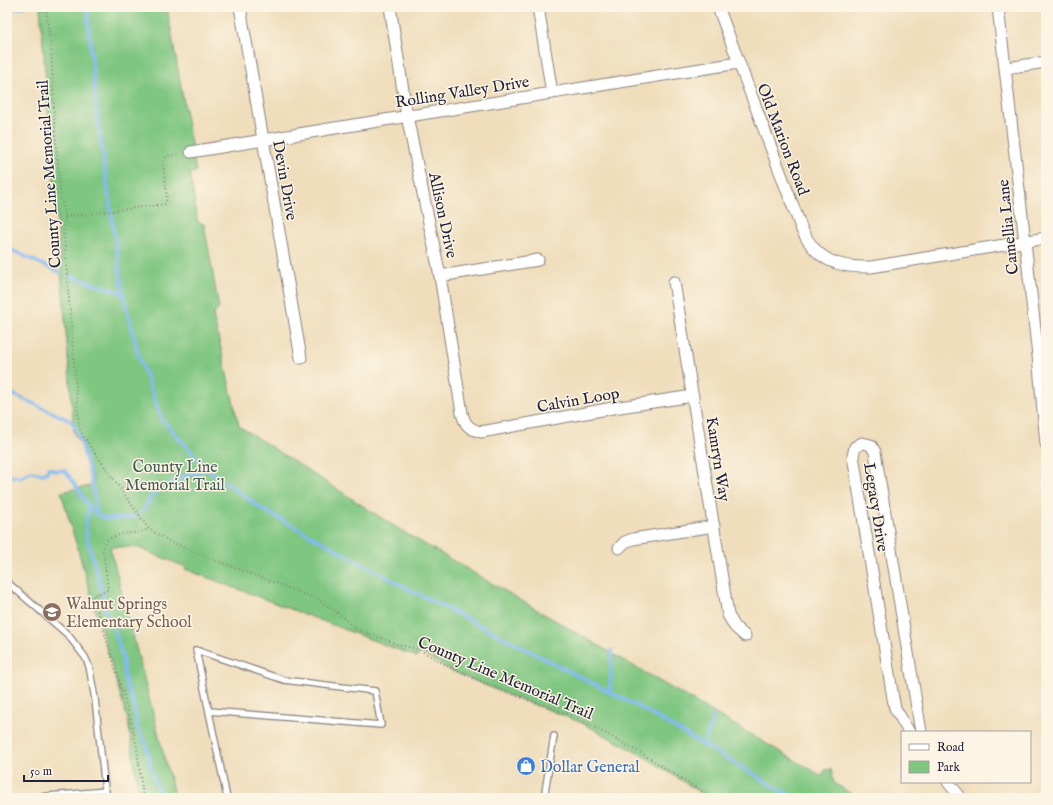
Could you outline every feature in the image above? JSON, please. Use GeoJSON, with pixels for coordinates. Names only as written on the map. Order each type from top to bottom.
{"type":"FeatureCollection","features":[{"type":"Feature","properties":{"kind":"street","name":"Devin Drive"},"geometry":{"type":"LineString","coordinates":[[240,7],[301,358]]}},
{"type":"Feature","properties":{"kind":"street","name":"Allison Drive"},"geometry":{"type":"LineString","coordinates":[[390,7],[407,116],[440,276],[462,414],[466,425],[469,428]]}},
{"type":"Feature","properties":{"kind":"street"},"geometry":{"type":"LineString","coordinates":[[538,7],[552,93]]}},
{"type":"Feature","properties":{"kind":"street","name":"Old Marion Road"},"geometry":{"type":"LineString","coordinates":[[718,7],[806,240],[827,260],[852,267],[882,266],[1046,238]]}},
{"type":"Feature","properties":{"kind":"street","name":"Camellia Lane"},"geometry":{"type":"LineString","coordinates":[[998,7],[1038,355],[1046,444]]}},
{"type":"Feature","properties":{"kind":"street"},"geometry":{"type":"LineString","coordinates":[[1006,68],[1046,62]]}},
{"type":"Feature","properties":{"kind":"street","name":"Rolling Valley Drive"},"geometry":{"type":"LineString","coordinates":[[191,152],[738,63]]}},
{"type":"Feature","properties":{"kind":"street"},"geometry":{"type":"LineString","coordinates":[[440,276],[538,260]]}},
{"type":"Feature","properties":{"kind":"street","name":"Kamryn Way"},"geometry":{"type":"LineString","coordinates":[[674,282],[728,615],[735,627],[745,636]]}},
{"type":"Feature","properties":{"kind":"street","name":"Calvin Loop"},"geometry":{"type":"LineString","coordinates":[[469,428],[485,432],[613,408],[692,396]]}},
{"type":"Feature","properties":{"kind":"street","name":"Legacy Drive"},"geometry":{"type":"LineString","coordinates":[[908,731],[895,708],[853,456],[855,447],[862,443],[871,445],[875,452],[921,731]]}},
{"type":"Feature","properties":{"kind":"street"},"geometry":{"type":"LineString","coordinates":[[619,548],[625,542],[633,538],[714,526]]}},
{"type":"Feature","properties":{"kind":"street"},"geometry":{"type":"LineString","coordinates":[[949,783],[962,798]]}},
{"type":"Feature","properties":{"kind":"lane"},"geometry":{"type":"LineString","coordinates":[[7,582],[68,635],[78,646],[89,666],[96,699],[106,798]]}},
{"type":"Feature","properties":{"kind":"lane"},"geometry":{"type":"LineString","coordinates":[[209,711],[381,725],[374,691],[284,680],[196,650],[227,798]]}},
{"type":"Feature","properties":{"kind":"lane"},"geometry":{"type":"LineString","coordinates":[[544,798],[554,736]]}},
{"type":"Feature","properties":{"kind":"lane"},"geometry":{"type":"LineString","coordinates":[[26,798],[106,791]]}},
{"type":"Feature","properties":{"kind":"path","name":"County Line Memorial Trail"},"geometry":{"type":"LineString","coordinates":[[46,7],[51,50],[60,193],[65,217],[64,236],[80,430],[149,529],[171,542],[199,554],[317,599],[334,610],[355,628],[397,644],[420,650],[451,668],[497,688],[583,721],[646,756],[712,798]]}},
{"type":"Feature","properties":{"kind":"path"},"geometry":{"type":"LineString","coordinates":[[65,217],[163,205],[167,201],[163,165],[166,158],[171,155],[191,152]]}},
{"type":"Feature","properties":{"kind":"path"},"geometry":{"type":"LineString","coordinates":[[143,798],[137,748],[131,720],[93,595],[108,589],[103,551],[106,541],[114,536],[149,529]]}},
{"type":"Feature","properties":{"kind":"green space","name":"County Line Memorial Trail"},"geometry":{"type":"Polygon","coordinates":[[[40,7],[167,7],[196,172],[190,173],[198,223],[204,224],[219,308],[213,315],[239,426],[402,531],[822,776],[825,770],[831,769],[834,783],[858,798],[709,798],[645,757],[582,723],[508,695],[450,670],[420,652],[417,657],[185,569],[186,567],[136,547],[110,547],[175,798],[139,798],[128,721],[61,492],[95,485],[83,448],[74,433],[40,7]]]}},
{"type":"Feature","properties":{"kind":"waterway"},"geometry":{"type":"LineString","coordinates":[[7,9],[24,7]]}},
{"type":"Feature","properties":{"kind":"waterway"},"geometry":{"type":"LineString","coordinates":[[87,7],[97,116],[123,293],[139,357],[162,420],[207,469],[262,509],[405,587],[639,707],[794,798]]}},
{"type":"Feature","properties":{"kind":"waterway"},"geometry":{"type":"LineString","coordinates":[[7,248],[61,273]]}},
{"type":"Feature","properties":{"kind":"waterway"},"geometry":{"type":"LineString","coordinates":[[70,276],[123,293]]}},
{"type":"Feature","properties":{"kind":"waterway"},"geometry":{"type":"LineString","coordinates":[[10,393],[71,421],[77,431],[83,447],[92,482],[96,513]]}},
{"type":"Feature","properties":{"kind":"waterway"},"geometry":{"type":"LineString","coordinates":[[7,477],[15,476],[20,478],[31,472],[43,474],[47,472],[49,468],[58,471],[64,470],[98,516],[104,518],[130,518],[136,516]]}},
{"type":"Feature","properties":{"kind":"waterway"},"geometry":{"type":"LineString","coordinates":[[141,513],[157,490],[180,478],[207,469]]}},
{"type":"Feature","properties":{"kind":"waterway"},"geometry":{"type":"LineString","coordinates":[[91,508],[89,508],[86,523],[86,534],[103,596],[104,608],[112,623],[122,656],[125,681],[134,707],[137,728],[145,741],[152,771],[161,798]]}},
{"type":"Feature","properties":{"kind":"waterway"},"geometry":{"type":"LineString","coordinates":[[610,691],[612,650]]}},
{"type":"Feature","properties":{"kind":"waterway"},"geometry":{"type":"LineString","coordinates":[[704,744],[714,716]]}},
{"type":"Feature","properties":{"kind":"place","name":"Walnut Springs Elementary School"},"geometry":{"type":"Point","coordinates":[52,612]}},
{"type":"Feature","properties":{"kind":"place","name":"Dollar General"},"geometry":{"type":"Point","coordinates":[526,766]}}]}
